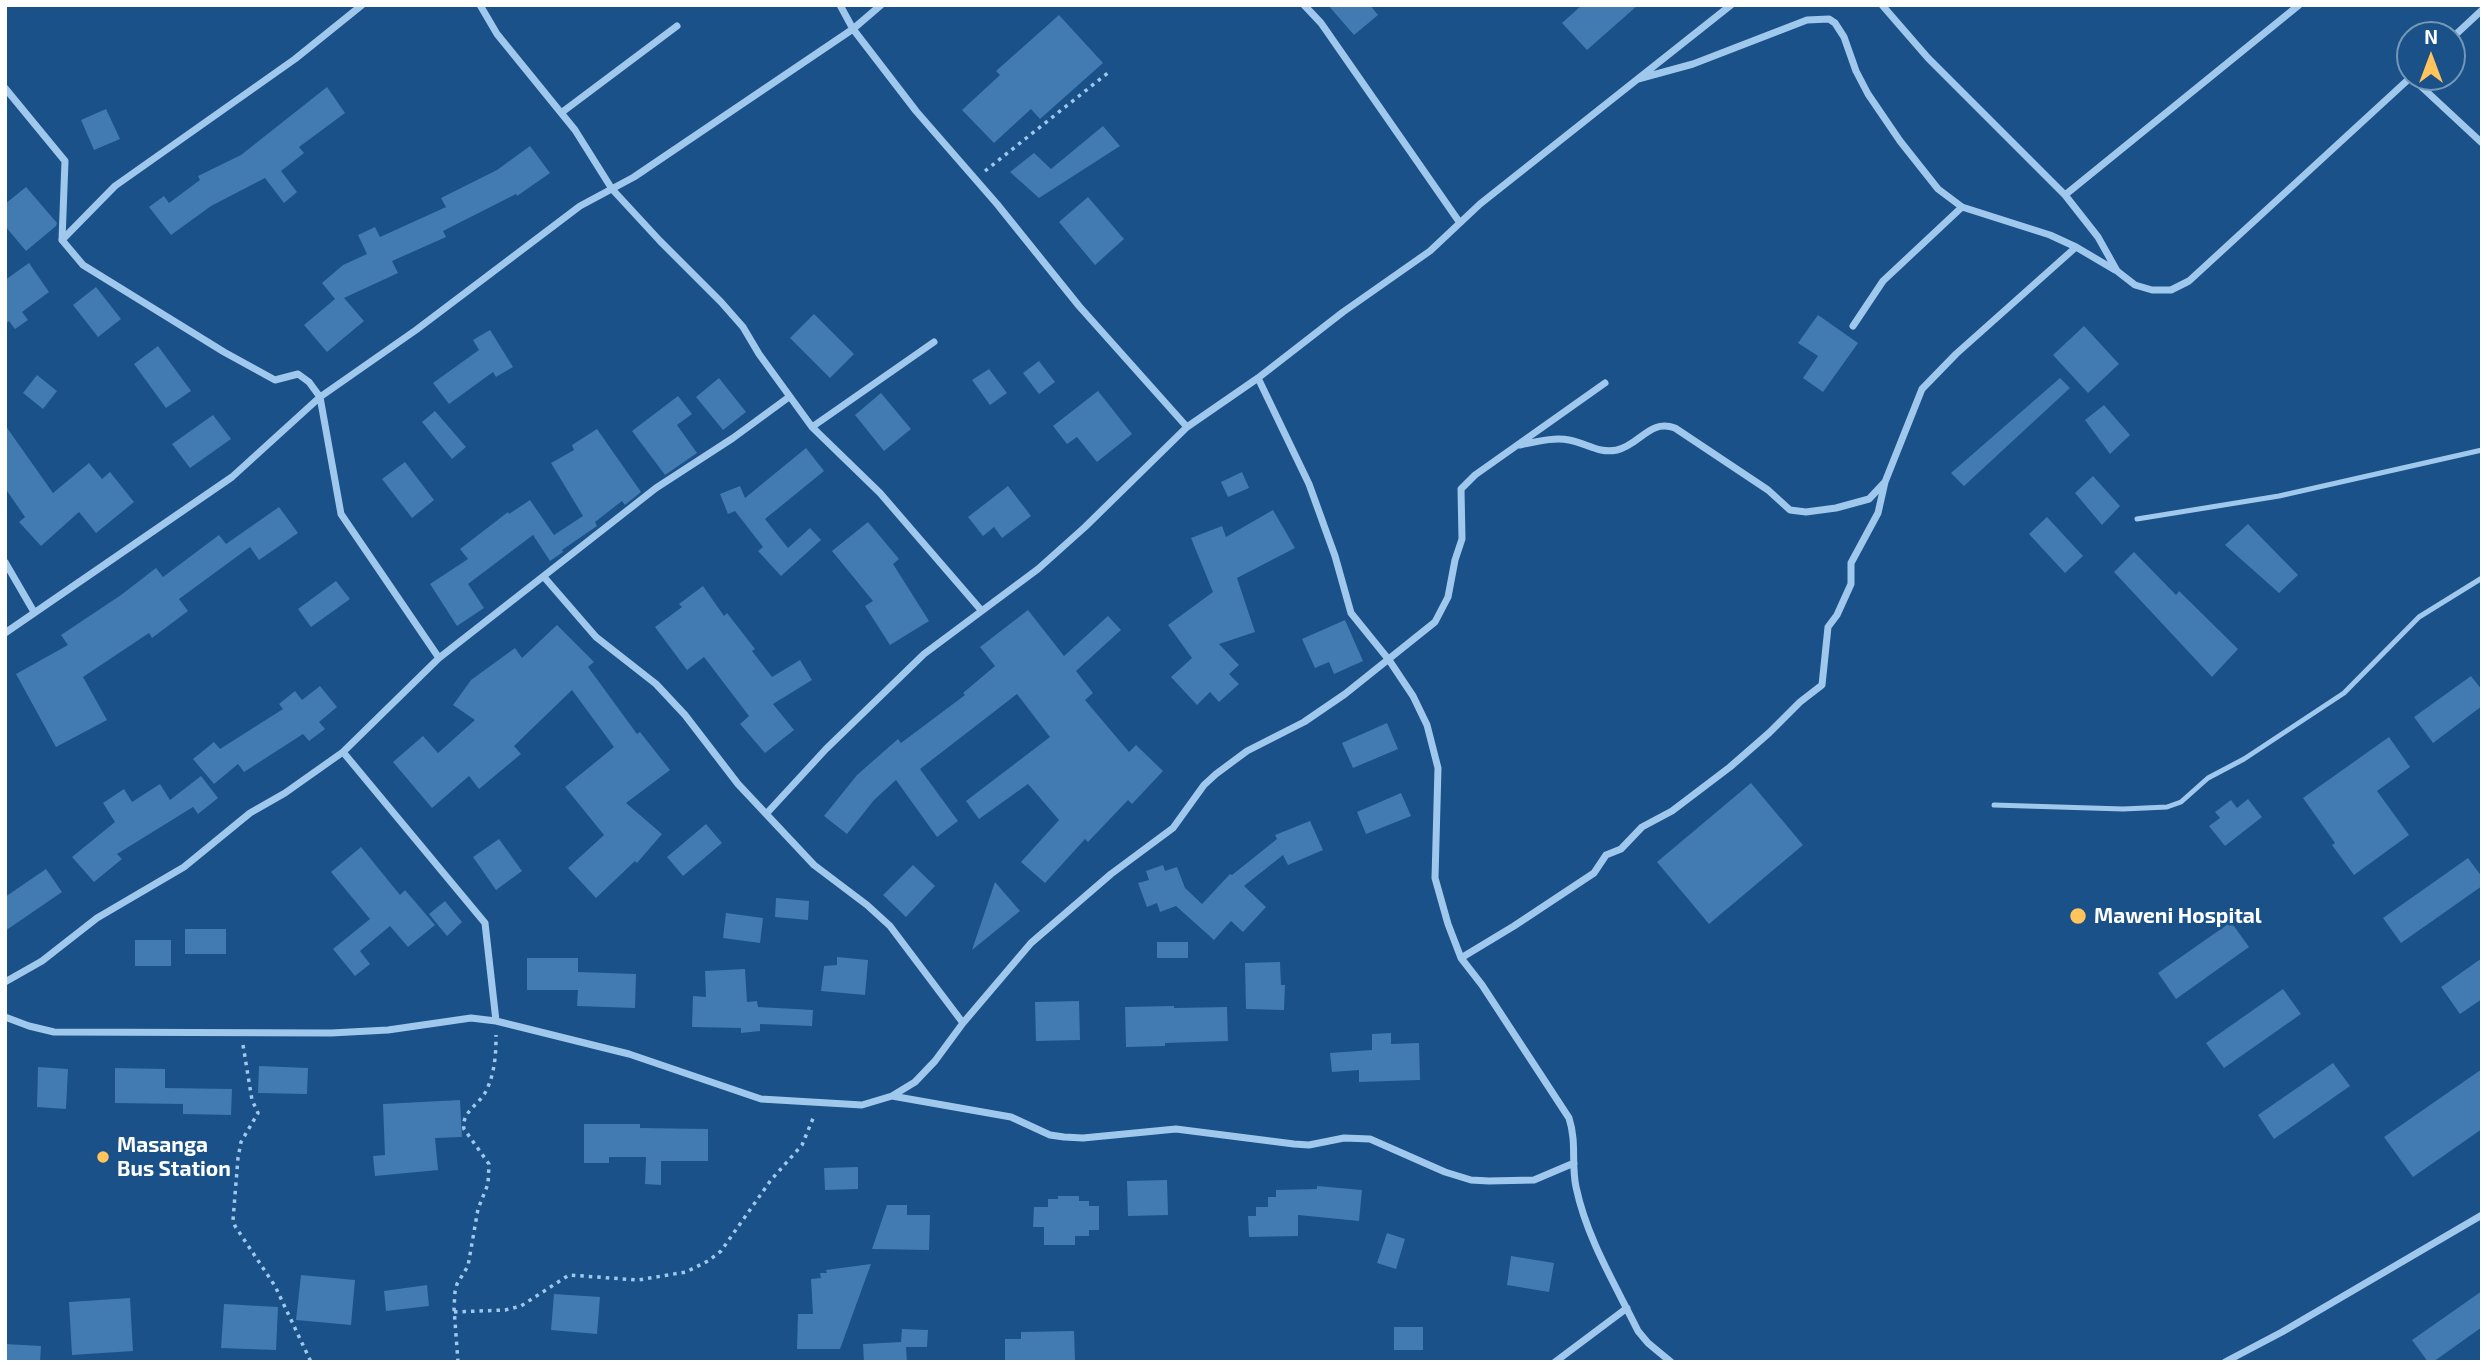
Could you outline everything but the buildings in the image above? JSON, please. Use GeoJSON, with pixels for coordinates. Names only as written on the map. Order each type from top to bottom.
{"type":"FeatureCollection","features":[{"type":"Feature","properties":{"kind":"street"},"geometry":{"type":"LineString","coordinates":[[62,240],[115,186],[284,67],[362,5]]}},
{"type":"Feature","properties":{"kind":"street"},"geometry":{"type":"LineString","coordinates":[[480,5],[497,34],[575,130],[612,189],[743,327],[812,427],[880,493],[981,610]]}},
{"type":"Feature","properties":{"kind":"street"},"geometry":{"type":"LineString","coordinates":[[840,5],[853,29],[916,111],[975,178],[1079,306],[1187,427]]}},
{"type":"Feature","properties":{"kind":"street"},"geometry":{"type":"LineString","coordinates":[[5,633],[232,477],[320,397],[416,330],[580,206],[634,177],[853,29],[880,5]]}},
{"type":"Feature","properties":{"kind":"street"},"geometry":{"type":"LineString","coordinates":[[1304,5],[1321,23],[1460,223]]}},
{"type":"Feature","properties":{"kind":"street"},"geometry":{"type":"LineString","coordinates":[[767,813],[826,749],[924,654],[1038,569],[1076,536],[1187,427],[1430,251],[1480,204],[1731,5]]}},
{"type":"Feature","properties":{"kind":"street"},"geometry":{"type":"LineString","coordinates":[[1882,5],[1928,58],[2065,195],[2098,237],[2117,271]]}},
{"type":"Feature","properties":{"kind":"street"},"geometry":{"type":"LineString","coordinates":[[2065,195],[2299,5]]}},
{"type":"Feature","properties":{"kind":"street"},"geometry":{"type":"LineString","coordinates":[[2466,25],[2482,10]]}},
{"type":"Feature","properties":{"kind":"street"},"geometry":{"type":"LineString","coordinates":[[1634,80],[1693,64],[1807,20],[1829,19],[1844,37],[1856,71],[1900,141],[1938,189],[1962,207],[2014,222],[2076,247],[2135,285],[2152,290],[2171,290],[2189,281],[2396,91]]}},
{"type":"Feature","properties":{"kind":"street"},"geometry":{"type":"LineString","coordinates":[[561,113],[677,26]]}},
{"type":"Feature","properties":{"kind":"street"},"geometry":{"type":"LineString","coordinates":[[5,88],[65,161],[62,240],[83,265],[224,352],[275,380],[298,374],[309,382],[320,397],[341,514],[439,658]]}},
{"type":"Feature","properties":{"kind":"street"},"geometry":{"type":"LineString","coordinates":[[2426,91],[2482,143]]}},
{"type":"Feature","properties":{"kind":"street"},"geometry":{"type":"LineString","coordinates":[[1853,326],[1883,281],[1962,207]]}},
{"type":"Feature","properties":{"kind":"street"},"geometry":{"type":"LineString","coordinates":[[1461,958],[1594,873],[1606,855],[1621,849],[1642,827],[1692,797],[1769,733],[1800,702],[1818,690],[1822,685],[1828,626],[1837,615],[1851,584],[1851,563],[1878,513],[1885,482],[1922,389],[1956,354],[2076,247]]}},
{"type":"Feature","properties":{"kind":"street"},"geometry":{"type":"LineString","coordinates":[[812,427],[934,342]]}},
{"type":"Feature","properties":{"kind":"street"},"geometry":{"type":"LineString","coordinates":[[1258,378],[1309,484],[1335,556],[1350,613],[1389,660],[1413,695],[1427,725],[1438,768],[1435,878],[1461,958],[1482,985],[1569,1118],[1575,1140],[1575,1185],[1592,1241],[1638,1331],[1671,1362]]}},
{"type":"Feature","properties":{"kind":"street"},"geometry":{"type":"LineString","coordinates":[[5,1017],[29,1027],[54,1032],[331,1033],[388,1030],[471,1018],[496,1021],[629,1054],[761,1099],[862,1105],[892,1096],[926,1072],[963,1023],[1031,943],[1111,874],[1172,828],[1204,785],[1216,774],[1247,751],[1304,722],[1367,679],[1435,622],[1448,597],[1464,528],[1461,489],[1475,475],[1605,383]]}},
{"type":"Feature","properties":{"kind":"street"},"geometry":{"type":"LineString","coordinates":[[5,982],[42,961],[97,918],[184,867],[242,819],[285,793],[343,752],[439,658],[656,488],[733,438],[789,397]]}},
{"type":"Feature","properties":{"kind":"street"},"geometry":{"type":"LineString","coordinates":[[1518,445],[1555,439],[1571,440],[1609,452],[1625,448],[1654,427],[1666,425],[1675,428],[1768,490],[1790,510],[1806,512],[1836,508],[1869,499],[1885,482]]}},
{"type":"Feature","properties":{"kind":"street"},"geometry":{"type":"LineString","coordinates":[[5,562],[34,612]]}},
{"type":"Feature","properties":{"kind":"street"},"geometry":{"type":"LineString","coordinates":[[544,577],[596,637],[656,684],[685,715],[738,784],[814,865],[890,926],[963,1023]]}},
{"type":"Feature","properties":{"kind":"street"},"geometry":{"type":"LineString","coordinates":[[343,752],[485,923],[496,1021]]}},
{"type":"Feature","properties":{"kind":"street"},"geometry":{"type":"LineString","coordinates":[[892,1096],[1011,1117],[1050,1135],[1073,1138],[1176,1129],[1308,1145],[1344,1138],[1370,1139],[1471,1180],[1534,1180],[1574,1163]]}},
{"type":"Feature","properties":{"kind":"street"},"geometry":{"type":"LineString","coordinates":[[2225,1362],[2482,1215]]}},
{"type":"Feature","properties":{"kind":"street"},"geometry":{"type":"LineString","coordinates":[[1555,1362],[1627,1308]]}},
{"type":"Feature","properties":{"kind":"lane"},"geometry":{"type":"LineString","coordinates":[[2137,519],[2279,496],[2482,450]]}},
{"type":"Feature","properties":{"kind":"lane"},"geometry":{"type":"LineString","coordinates":[[1994,805],[2123,809],[2167,807],[2181,802],[2208,778],[2244,759],[2344,693],[2419,617],[2482,578]]}},
{"type":"Feature","properties":{"kind":"path"},"geometry":{"type":"LineString","coordinates":[[975,178],[1110,72]]}},
{"type":"Feature","properties":{"kind":"path"},"geometry":{"type":"LineString","coordinates":[[458,1362],[455,1292],[468,1266],[478,1209],[488,1184],[489,1164],[463,1123],[464,1117],[485,1093],[491,1077],[496,1060],[496,1021]]}},
{"type":"Feature","properties":{"kind":"path"},"geometry":{"type":"LineString","coordinates":[[241,1032],[251,1100],[258,1113],[241,1142],[233,1220],[275,1286],[311,1362]]}},
{"type":"Feature","properties":{"kind":"path"},"geometry":{"type":"LineString","coordinates":[[454,1312],[505,1310],[521,1306],[569,1275],[638,1280],[686,1272],[708,1261],[721,1251],[771,1180],[802,1145],[820,1102]]}},
{"type":"Feature","properties":{"kind":"place","name":"Maweni Hospital"},"geometry":{"type":"Point","coordinates":[2078,916]}},
{"type":"Feature","properties":{"kind":"place","name":"Masanga Bus Station"},"geometry":{"type":"Point","coordinates":[103,1157]}}]}
